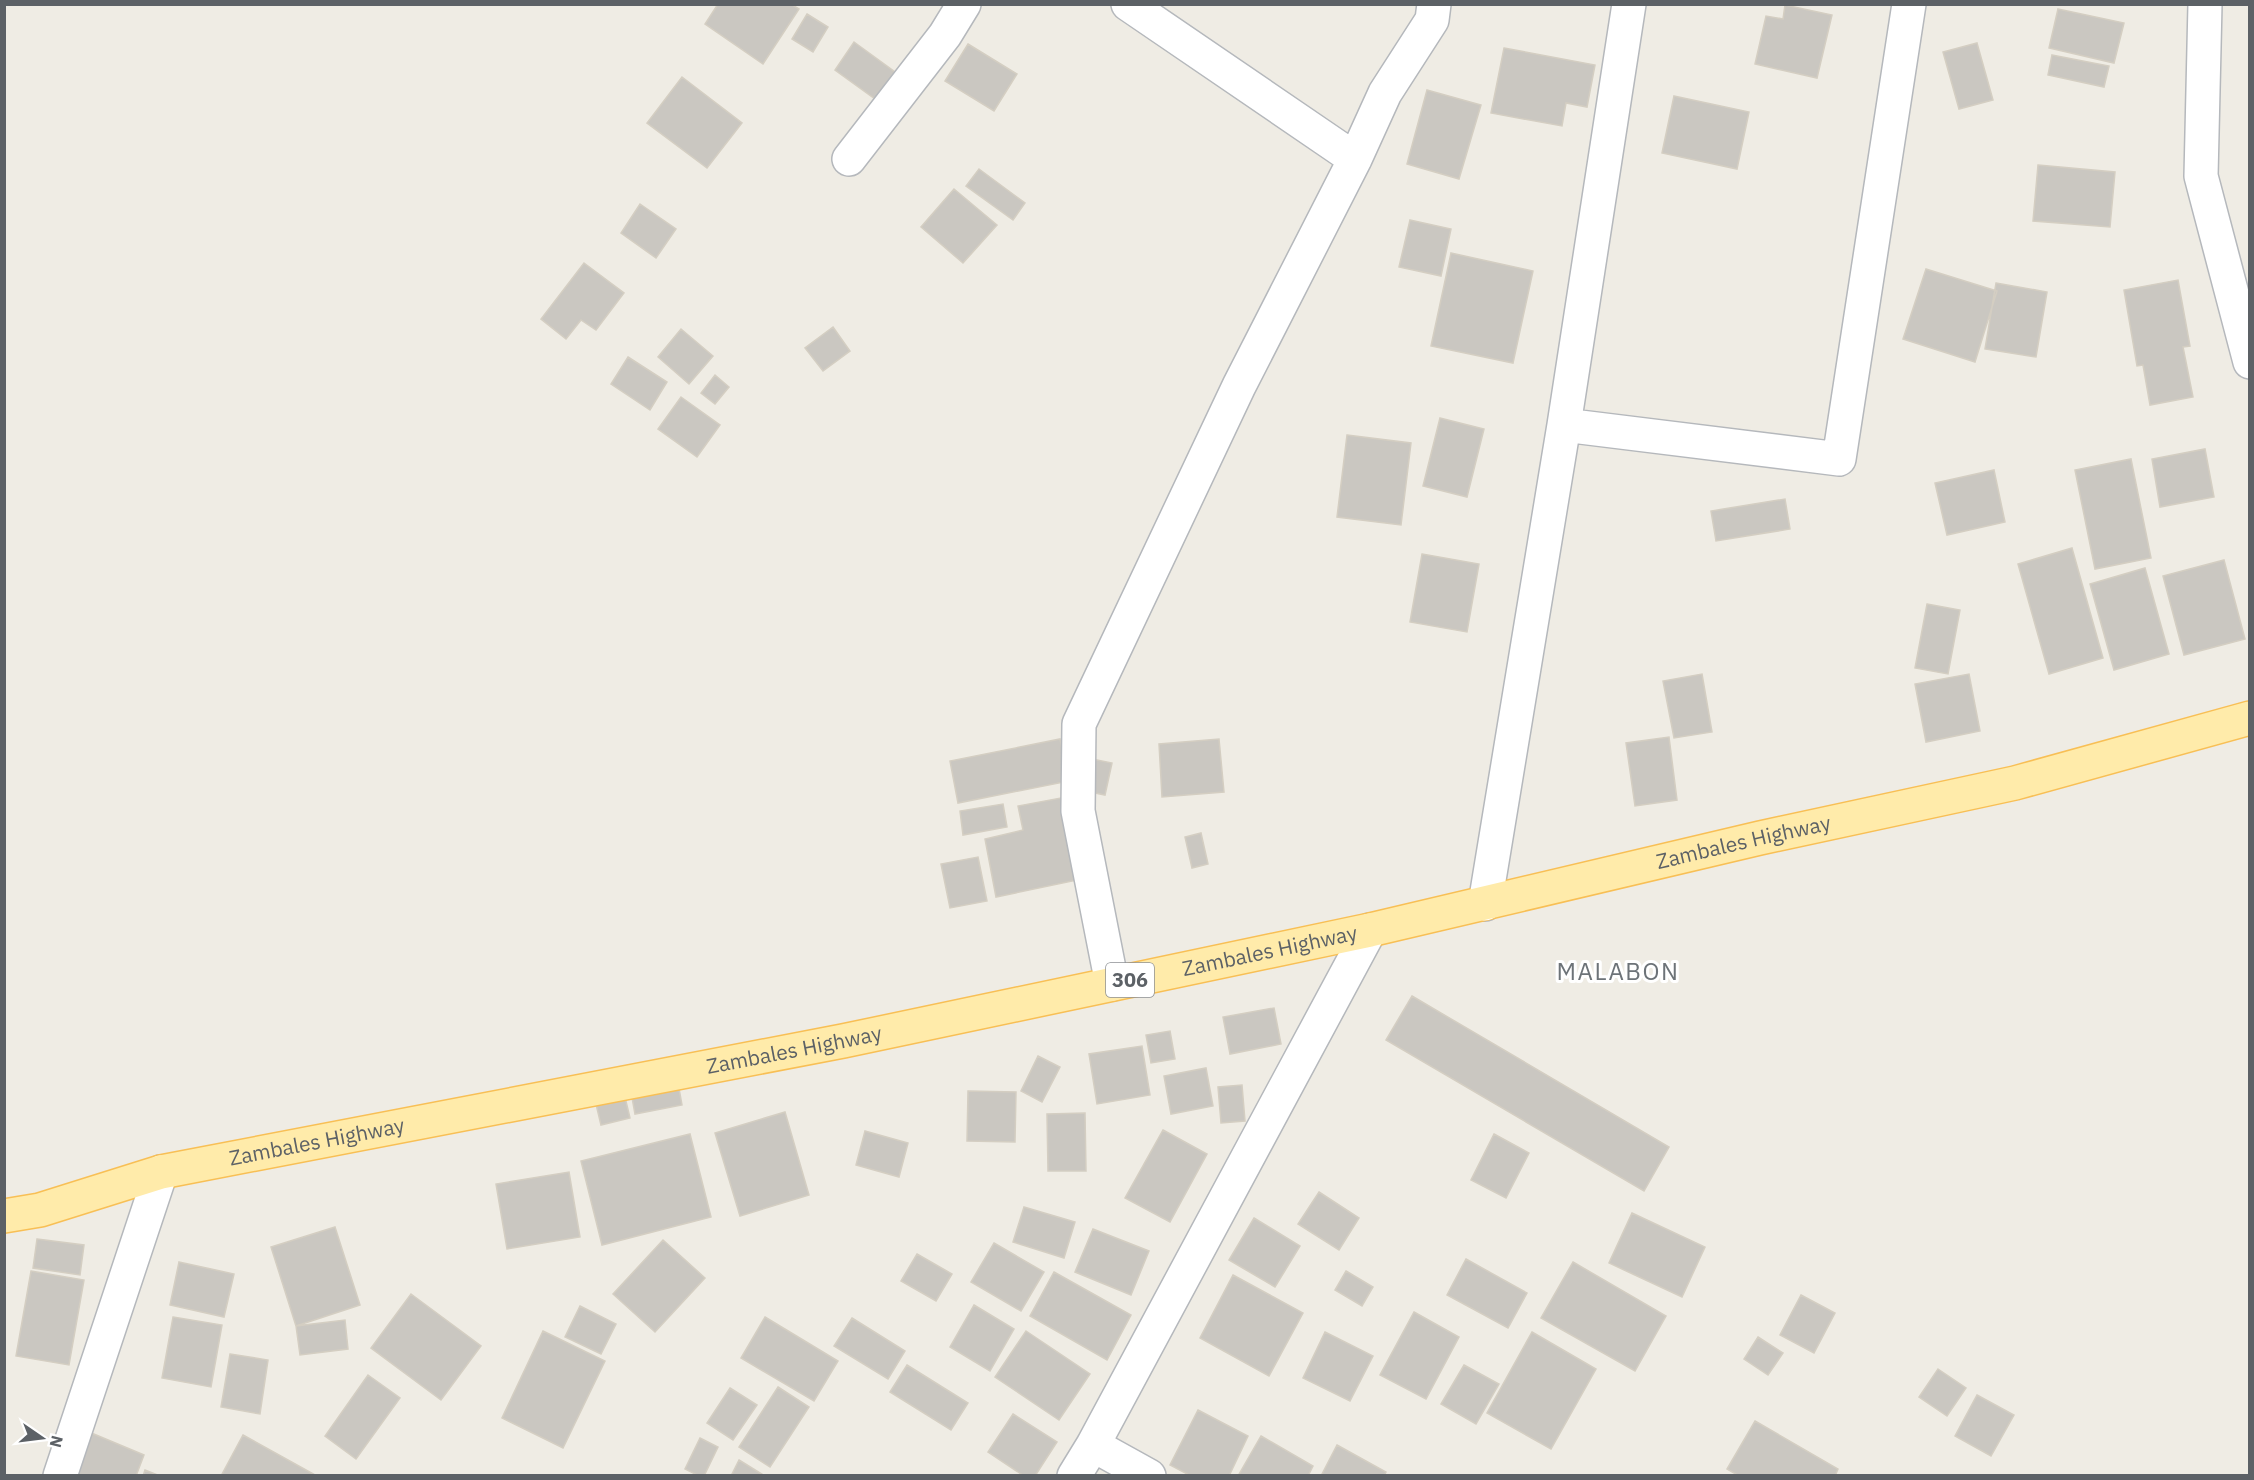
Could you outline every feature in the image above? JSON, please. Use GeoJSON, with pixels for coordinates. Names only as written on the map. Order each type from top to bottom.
{"type":"FeatureCollection","features":[{"type":"Feature","properties":{"kind":"main road","name":"Zambales Highway"},"geometry":{"type":"LineString","coordinates":[[4,1216],[40,1210],[161,1172],[843,1041],[1370,930],[1760,837],[2015,783],[2250,718]]}},
{"type":"Feature","properties":{"kind":"street"},"geometry":{"type":"LineString","coordinates":[[849,159],[945,35],[964,4]]}},
{"type":"Feature","properties":{"kind":"street"},"geometry":{"type":"LineString","coordinates":[[1128,4],[1355,159]]}},
{"type":"Feature","properties":{"kind":"street"},"geometry":{"type":"LineString","coordinates":[[1112,984],[1078,811],[1079,724],[1239,386],[1355,159],[1385,93],[1432,20],[1434,4]]}},
{"type":"Feature","properties":{"kind":"street"},"geometry":{"type":"LineString","coordinates":[[1485,904],[1564,426],[1629,4]]}},
{"type":"Feature","properties":{"kind":"street"},"geometry":{"type":"LineString","coordinates":[[1564,426],[1839,459],[1909,4]]}},
{"type":"Feature","properties":{"kind":"street"},"geometry":{"type":"LineString","coordinates":[[2205,4],[2201,176],[2250,362]]}},
{"type":"Feature","properties":{"kind":"street"},"geometry":{"type":"LineString","coordinates":[[1074,1476],[1093,1445],[1370,930]]}},
{"type":"Feature","properties":{"kind":"street"},"geometry":{"type":"LineString","coordinates":[[60,1476],[161,1172]]}},
{"type":"Feature","properties":{"kind":"street"},"geometry":{"type":"LineString","coordinates":[[1093,1445],[1149,1476]]}},
{"type":"Feature","properties":{"kind":"building"},"geometry":{"type":"Polygon","coordinates":[[[718,4],[791,4],[799,9],[763,64],[705,24],[718,4]]]}},
{"type":"Feature","properties":{"kind":"building"},"geometry":{"type":"Polygon","coordinates":[[[1785,5],[1832,15],[1817,78],[1755,64],[1766,16],[1783,19],[1785,5]]]}},
{"type":"Feature","properties":{"kind":"building"},"geometry":{"type":"Polygon","coordinates":[[[2058,9],[2124,23],[2114,63],[2049,48],[2058,9]]]}},
{"type":"Feature","properties":{"kind":"building"},"geometry":{"type":"Polygon","coordinates":[[[807,14],[828,27],[813,52],[792,39],[807,14]]]}},
{"type":"Feature","properties":{"kind":"building"},"geometry":{"type":"Polygon","coordinates":[[[854,42],[895,72],[875,99],[835,70],[854,42]]]}},
{"type":"Feature","properties":{"kind":"building"},"geometry":{"type":"Polygon","coordinates":[[[1977,43],[1993,100],[1959,109],[1943,52],[1977,43]]]}},
{"type":"Feature","properties":{"kind":"building"},"geometry":{"type":"Polygon","coordinates":[[[968,44],[1017,74],[994,111],[945,81],[968,44]]]}},
{"type":"Feature","properties":{"kind":"building"},"geometry":{"type":"Polygon","coordinates":[[[1504,48],[1595,65],[1587,107],[1566,103],[1562,126],[1491,113],[1504,48]]]}},
{"type":"Feature","properties":{"kind":"building"},"geometry":{"type":"Polygon","coordinates":[[[2052,55],[2109,66],[2104,87],[2048,75],[2052,55]]]}},
{"type":"Feature","properties":{"kind":"building"},"geometry":{"type":"Polygon","coordinates":[[[682,77],[742,123],[707,168],[647,123],[682,77]]]}},
{"type":"Feature","properties":{"kind":"building"},"geometry":{"type":"Polygon","coordinates":[[[1427,90],[1481,105],[1459,179],[1407,164],[1427,90]]]}},
{"type":"Feature","properties":{"kind":"building"},"geometry":{"type":"Polygon","coordinates":[[[1674,96],[1749,112],[1737,169],[1662,153],[1674,96]]]}},
{"type":"Feature","properties":{"kind":"building"},"geometry":{"type":"Polygon","coordinates":[[[2038,165],[2115,172],[2110,227],[2033,221],[2038,165]]]}},
{"type":"Feature","properties":{"kind":"building"},"geometry":{"type":"Polygon","coordinates":[[[979,169],[1025,203],[1013,220],[966,186],[979,169]]]}},
{"type":"Feature","properties":{"kind":"building"},"geometry":{"type":"Polygon","coordinates":[[[954,189],[997,225],[963,263],[921,227],[954,189]]]}},
{"type":"Feature","properties":{"kind":"building"},"geometry":{"type":"Polygon","coordinates":[[[640,204],[676,229],[656,258],[621,233],[640,204]]]}},
{"type":"Feature","properties":{"kind":"building"},"geometry":{"type":"Polygon","coordinates":[[[1410,220],[1451,229],[1441,276],[1399,267],[1410,220]]]}},
{"type":"Feature","properties":{"kind":"building"},"geometry":{"type":"Polygon","coordinates":[[[1451,253],[1533,271],[1513,363],[1431,346],[1451,253]]]}},
{"type":"Feature","properties":{"kind":"building"},"geometry":{"type":"Polygon","coordinates":[[[584,263],[624,293],[596,330],[581,320],[566,339],[541,319],[584,263]]]}},
{"type":"Feature","properties":{"kind":"building"},"geometry":{"type":"Polygon","coordinates":[[[1926,269],[1997,291],[1975,362],[1903,339],[1926,269]]]}},
{"type":"Feature","properties":{"kind":"building"},"geometry":{"type":"Polygon","coordinates":[[[2178,280],[2190,346],[2183,347],[2193,397],[2150,405],[2143,365],[2137,366],[2124,290],[2178,280]]]}},
{"type":"Feature","properties":{"kind":"building"},"geometry":{"type":"Polygon","coordinates":[[[1996,283],[2047,292],[2036,357],[1985,349],[1996,283]]]}},
{"type":"Feature","properties":{"kind":"building"},"geometry":{"type":"Polygon","coordinates":[[[833,327],[850,351],[823,371],[805,348],[833,327]]]}},
{"type":"Feature","properties":{"kind":"building"},"geometry":{"type":"Polygon","coordinates":[[[681,329],[713,356],[689,384],[658,357],[681,329]]]}},
{"type":"Feature","properties":{"kind":"building"},"geometry":{"type":"Polygon","coordinates":[[[628,357],[667,382],[650,410],[611,384],[628,357]]]}},
{"type":"Feature","properties":{"kind":"building"},"geometry":{"type":"Polygon","coordinates":[[[715,375],[729,387],[715,404],[701,393],[715,375]]]}},
{"type":"Feature","properties":{"kind":"building"},"geometry":{"type":"Polygon","coordinates":[[[681,397],[720,425],[697,457],[658,429],[681,397]]]}},
{"type":"Feature","properties":{"kind":"building"},"geometry":{"type":"Polygon","coordinates":[[[1440,418],[1484,429],[1467,497],[1423,486],[1440,418]]]}},
{"type":"Feature","properties":{"kind":"building"},"geometry":{"type":"Polygon","coordinates":[[[1347,435],[1411,443],[1401,525],[1337,517],[1347,435]]]}},
{"type":"Feature","properties":{"kind":"building"},"geometry":{"type":"Polygon","coordinates":[[[2205,449],[2214,497],[2160,507],[2152,459],[2205,449]]]}},
{"type":"Feature","properties":{"kind":"building"},"geometry":{"type":"Polygon","coordinates":[[[2131,459],[2151,558],[2095,569],[2075,470],[2131,459]]]}},
{"type":"Feature","properties":{"kind":"building"},"geometry":{"type":"Polygon","coordinates":[[[1994,470],[2005,522],[1947,535],[1935,483],[1994,470]]]}},
{"type":"Feature","properties":{"kind":"building"},"geometry":{"type":"Polygon","coordinates":[[[1785,499],[1790,529],[1716,541],[1711,511],[1785,499]]]}},
{"type":"Feature","properties":{"kind":"building"},"geometry":{"type":"Polygon","coordinates":[[[2072,548],[2103,658],[2049,674],[2018,564],[2072,548]]]}},
{"type":"Feature","properties":{"kind":"building"},"geometry":{"type":"Polygon","coordinates":[[[1422,554],[1479,564],[1467,632],[1410,622],[1422,554]]]}},
{"type":"Feature","properties":{"kind":"building"},"geometry":{"type":"Polygon","coordinates":[[[2224,560],[2245,639],[2184,655],[2163,576],[2224,560]]]}},
{"type":"Feature","properties":{"kind":"building"},"geometry":{"type":"Polygon","coordinates":[[[2145,568],[2169,654],[2114,670],[2090,584],[2145,568]]]}},
{"type":"Feature","properties":{"kind":"building"},"geometry":{"type":"Polygon","coordinates":[[[1927,604],[1960,610],[1948,674],[1915,668],[1927,604]]]}},
{"type":"Feature","properties":{"kind":"building"},"geometry":{"type":"Polygon","coordinates":[[[1702,674],[1712,732],[1674,738],[1663,681],[1702,674]]]}},
{"type":"Feature","properties":{"kind":"building"},"geometry":{"type":"Polygon","coordinates":[[[1969,674],[1980,731],[1926,742],[1915,684],[1969,674]]]}},
{"type":"Feature","properties":{"kind":"building"},"geometry":{"type":"Polygon","coordinates":[[[1669,737],[1677,800],[1635,806],[1626,743],[1669,737]]]}},
{"type":"Feature","properties":{"kind":"building"},"geometry":{"type":"Polygon","coordinates":[[[1060,739],[1069,781],[958,803],[950,761],[1060,739]]]}},
{"type":"Feature","properties":{"kind":"building"},"geometry":{"type":"Polygon","coordinates":[[[1219,739],[1224,792],[1162,797],[1159,744],[1219,739]]]}},
{"type":"Feature","properties":{"kind":"building"},"geometry":{"type":"Polygon","coordinates":[[[1092,759],[1112,763],[1105,795],[1085,791],[1092,759]]]}},
{"type":"Feature","properties":{"kind":"building"},"geometry":{"type":"Polygon","coordinates":[[[1066,797],[1082,879],[996,897],[985,839],[1023,830],[1018,806],[1066,797]]]}},
{"type":"Feature","properties":{"kind":"building"},"geometry":{"type":"Polygon","coordinates":[[[1003,804],[1007,827],[963,835],[960,811],[1003,804]]]}},
{"type":"Feature","properties":{"kind":"building"},"geometry":{"type":"Polygon","coordinates":[[[1201,833],[1208,864],[1192,868],[1185,837],[1201,833]]]}},
{"type":"Feature","properties":{"kind":"building"},"geometry":{"type":"Polygon","coordinates":[[[978,857],[987,901],[950,908],[941,864],[978,857]]]}},
{"type":"Feature","properties":{"kind":"building"},"geometry":{"type":"Polygon","coordinates":[[[1412,996],[1669,1147],[1644,1191],[1386,1040],[1412,996]]]}},
{"type":"Feature","properties":{"kind":"building"},"geometry":{"type":"Polygon","coordinates":[[[1274,1008],[1281,1044],[1230,1054],[1223,1017],[1274,1008]]]}},
{"type":"Feature","properties":{"kind":"building"},"geometry":{"type":"Polygon","coordinates":[[[1170,1031],[1175,1059],[1151,1063],[1146,1035],[1170,1031]]]}},
{"type":"Feature","properties":{"kind":"building"},"geometry":{"type":"Polygon","coordinates":[[[1142,1046],[1150,1095],[1097,1104],[1089,1054],[1142,1046]]]}},
{"type":"Feature","properties":{"kind":"building"},"geometry":{"type":"Polygon","coordinates":[[[1038,1056],[1060,1067],[1042,1102],[1021,1091],[1038,1056]]]}},
{"type":"Feature","properties":{"kind":"building"},"geometry":{"type":"Polygon","coordinates":[[[1206,1068],[1213,1106],[1171,1114],[1164,1076],[1206,1068]]]}},
{"type":"Feature","properties":{"kind":"building"},"geometry":{"type":"Polygon","coordinates":[[[678,1083],[682,1105],[635,1114],[631,1092],[678,1083]]]}},
{"type":"Feature","properties":{"kind":"building"},"geometry":{"type":"Polygon","coordinates":[[[1242,1085],[1245,1121],[1221,1123],[1218,1087],[1242,1085]]]}},
{"type":"Feature","properties":{"kind":"building"},"geometry":{"type":"Polygon","coordinates":[[[968,1091],[1016,1092],[1015,1142],[967,1141],[968,1091]]]}},
{"type":"Feature","properties":{"kind":"building"},"geometry":{"type":"Polygon","coordinates":[[[624,1093],[630,1118],[601,1125],[595,1100],[624,1093]]]}},
{"type":"Feature","properties":{"kind":"building"},"geometry":{"type":"Polygon","coordinates":[[[785,1112],[809,1195],[740,1216],[715,1133],[785,1112]]]}},
{"type":"Feature","properties":{"kind":"building"},"geometry":{"type":"Polygon","coordinates":[[[1085,1113],[1086,1171],[1048,1171],[1047,1114],[1085,1113]]]}},
{"type":"Feature","properties":{"kind":"building"},"geometry":{"type":"Polygon","coordinates":[[[1163,1130],[1207,1154],[1170,1222],[1125,1198],[1163,1130]]]}},
{"type":"Feature","properties":{"kind":"building"},"geometry":{"type":"Polygon","coordinates":[[[865,1131],[908,1143],[899,1177],[856,1165],[865,1131]]]}},
{"type":"Feature","properties":{"kind":"building"},"geometry":{"type":"Polygon","coordinates":[[[690,1134],[711,1217],[602,1245],[581,1161],[690,1134]]]}},
{"type":"Feature","properties":{"kind":"building"},"geometry":{"type":"Polygon","coordinates":[[[1494,1134],[1529,1153],[1506,1198],[1471,1180],[1494,1134]]]}},
{"type":"Feature","properties":{"kind":"building"},"geometry":{"type":"Polygon","coordinates":[[[569,1172],[580,1237],[507,1249],[496,1184],[569,1172]]]}},
{"type":"Feature","properties":{"kind":"building"},"geometry":{"type":"Polygon","coordinates":[[[1319,1192],[1359,1218],[1339,1250],[1298,1224],[1319,1192]]]}},
{"type":"Feature","properties":{"kind":"building"},"geometry":{"type":"Polygon","coordinates":[[[1024,1207],[1075,1222],[1064,1258],[1013,1242],[1024,1207]]]}},
{"type":"Feature","properties":{"kind":"building"},"geometry":{"type":"Polygon","coordinates":[[[1632,1213],[1705,1247],[1682,1297],[1609,1263],[1632,1213]]]}},
{"type":"Feature","properties":{"kind":"building"},"geometry":{"type":"Polygon","coordinates":[[[1254,1218],[1300,1246],[1275,1287],[1229,1260],[1254,1218]]]}},
{"type":"Feature","properties":{"kind":"building"},"geometry":{"type":"Polygon","coordinates":[[[335,1227],[360,1305],[296,1326],[271,1247],[335,1227]]]}},
{"type":"Feature","properties":{"kind":"building"},"geometry":{"type":"Polygon","coordinates":[[[1093,1229],[1149,1251],[1131,1295],[1075,1272],[1093,1229]]]}},
{"type":"Feature","properties":{"kind":"building"},"geometry":{"type":"Polygon","coordinates":[[[37,1239],[84,1245],[80,1275],[33,1268],[37,1239]]]}},
{"type":"Feature","properties":{"kind":"building"},"geometry":{"type":"Polygon","coordinates":[[[663,1240],[705,1278],[655,1332],[613,1294],[663,1240]]]}},
{"type":"Feature","properties":{"kind":"building"},"geometry":{"type":"Polygon","coordinates":[[[994,1243],[1044,1272],[1021,1311],[971,1282],[994,1243]]]}},
{"type":"Feature","properties":{"kind":"building"},"geometry":{"type":"Polygon","coordinates":[[[917,1254],[952,1274],[936,1301],[901,1281],[917,1254]]]}},
{"type":"Feature","properties":{"kind":"building"},"geometry":{"type":"Polygon","coordinates":[[[1466,1259],[1527,1293],[1508,1328],[1447,1295],[1466,1259]]]}},
{"type":"Feature","properties":{"kind":"building"},"geometry":{"type":"Polygon","coordinates":[[[179,1262],[234,1274],[224,1317],[170,1305],[179,1262]]]}},
{"type":"Feature","properties":{"kind":"building"},"geometry":{"type":"Polygon","coordinates":[[[1573,1262],[1666,1316],[1635,1371],[1541,1318],[1573,1262]]]}},
{"type":"Feature","properties":{"kind":"building"},"geometry":{"type":"Polygon","coordinates":[[[31,1271],[84,1280],[69,1365],[16,1356],[31,1271]]]}},
{"type":"Feature","properties":{"kind":"building"},"geometry":{"type":"Polygon","coordinates":[[[1346,1271],[1373,1287],[1362,1306],[1335,1290],[1346,1271]]]}},
{"type":"Feature","properties":{"kind":"building"},"geometry":{"type":"Polygon","coordinates":[[[1054,1272],[1131,1315],[1107,1360],[1030,1316],[1054,1272]]]}},
{"type":"Feature","properties":{"kind":"building"},"geometry":{"type":"Polygon","coordinates":[[[1233,1275],[1303,1313],[1269,1376],[1200,1338],[1233,1275]]]}},
{"type":"Feature","properties":{"kind":"building"},"geometry":{"type":"Polygon","coordinates":[[[411,1294],[481,1346],[441,1400],[371,1348],[411,1294]]]}},
{"type":"Feature","properties":{"kind":"building"},"geometry":{"type":"Polygon","coordinates":[[[1801,1295],[1835,1313],[1814,1353],[1780,1335],[1801,1295]]]}},
{"type":"Feature","properties":{"kind":"building"},"geometry":{"type":"Polygon","coordinates":[[[974,1305],[1014,1329],[990,1371],[950,1347],[974,1305]]]}},
{"type":"Feature","properties":{"kind":"building"},"geometry":{"type":"Polygon","coordinates":[[[580,1306],[616,1324],[601,1354],[565,1337],[580,1306]]]}},
{"type":"Feature","properties":{"kind":"building"},"geometry":{"type":"Polygon","coordinates":[[[1414,1312],[1459,1337],[1426,1399],[1380,1375],[1414,1312]]]}},
{"type":"Feature","properties":{"kind":"building"},"geometry":{"type":"Polygon","coordinates":[[[173,1317],[222,1325],[211,1387],[162,1378],[173,1317]]]}},
{"type":"Feature","properties":{"kind":"building"},"geometry":{"type":"Polygon","coordinates":[[[765,1317],[838,1361],[814,1401],[741,1358],[765,1317]]]}},
{"type":"Feature","properties":{"kind":"building"},"geometry":{"type":"Polygon","coordinates":[[[852,1318],[905,1351],[888,1379],[834,1346],[852,1318]]]}},
{"type":"Feature","properties":{"kind":"building"},"geometry":{"type":"Polygon","coordinates":[[[345,1320],[348,1349],[300,1355],[296,1326],[345,1320]]]}},
{"type":"Feature","properties":{"kind":"building"},"geometry":{"type":"Polygon","coordinates":[[[543,1331],[605,1361],[563,1448],[502,1418],[543,1331]]]}},
{"type":"Feature","properties":{"kind":"building"},"geometry":{"type":"Polygon","coordinates":[[[1026,1331],[1090,1374],[1059,1420],[995,1377],[1026,1331]]]}},
{"type":"Feature","properties":{"kind":"building"},"geometry":{"type":"Polygon","coordinates":[[[1325,1332],[1373,1356],[1350,1401],[1303,1378],[1325,1332]]]}},
{"type":"Feature","properties":{"kind":"building"},"geometry":{"type":"Polygon","coordinates":[[[1532,1332],[1596,1369],[1551,1449],[1487,1413],[1532,1332]]]}},
{"type":"Feature","properties":{"kind":"building"},"geometry":{"type":"Polygon","coordinates":[[[1758,1337],[1783,1353],[1768,1375],[1744,1359],[1758,1337]]]}},
{"type":"Feature","properties":{"kind":"building"},"geometry":{"type":"Polygon","coordinates":[[[230,1354],[268,1360],[260,1414],[221,1407],[230,1354]]]}},
{"type":"Feature","properties":{"kind":"building"},"geometry":{"type":"Polygon","coordinates":[[[907,1365],[968,1403],[951,1430],[890,1392],[907,1365]]]}},
{"type":"Feature","properties":{"kind":"building"},"geometry":{"type":"Polygon","coordinates":[[[1464,1365],[1499,1384],[1476,1424],[1441,1404],[1464,1365]]]}},
{"type":"Feature","properties":{"kind":"building"},"geometry":{"type":"Polygon","coordinates":[[[1938,1369],[1966,1388],[1947,1416],[1919,1397],[1938,1369]]]}},
{"type":"Feature","properties":{"kind":"building"},"geometry":{"type":"Polygon","coordinates":[[[368,1375],[400,1398],[356,1459],[325,1436],[368,1375]]]}},
{"type":"Feature","properties":{"kind":"building"},"geometry":{"type":"Polygon","coordinates":[[[778,1387],[809,1407],[770,1467],[739,1447],[778,1387]]]}},
{"type":"Feature","properties":{"kind":"building"},"geometry":{"type":"Polygon","coordinates":[[[730,1388],[757,1405],[733,1440],[707,1423],[730,1388]]]}},
{"type":"Feature","properties":{"kind":"building"},"geometry":{"type":"Polygon","coordinates":[[[1977,1395],[2014,1415],[1991,1456],[1955,1436],[1977,1395]]]}},
{"type":"Feature","properties":{"kind":"building"},"geometry":{"type":"Polygon","coordinates":[[[1198,1410],[1248,1436],[1229,1476],[1191,1476],[1170,1465],[1198,1410]]]}},
{"type":"Feature","properties":{"kind":"building"},"geometry":{"type":"Polygon","coordinates":[[[1013,1414],[1057,1442],[1035,1476],[1024,1476],[988,1452],[1013,1414]]]}},
{"type":"Feature","properties":{"kind":"building"},"geometry":{"type":"Polygon","coordinates":[[[1755,1421],[1838,1469],[1835,1476],[1739,1476],[1727,1469],[1755,1421]]]}},
{"type":"Feature","properties":{"kind":"building"},"geometry":{"type":"Polygon","coordinates":[[[89,1432],[144,1455],[136,1476],[71,1476],[89,1432]]]}},
{"type":"Feature","properties":{"kind":"building"},"geometry":{"type":"Polygon","coordinates":[[[243,1435],[317,1476],[221,1476],[243,1435]]]}},
{"type":"Feature","properties":{"kind":"building"},"geometry":{"type":"Polygon","coordinates":[[[1261,1436],[1313,1466],[1308,1476],[1238,1476],[1261,1436]]]}},
{"type":"Feature","properties":{"kind":"building"},"geometry":{"type":"Polygon","coordinates":[[[700,1438],[718,1447],[704,1476],[685,1469],[700,1438]]]}},
{"type":"Feature","properties":{"kind":"building"},"geometry":{"type":"Polygon","coordinates":[[[1337,1445],[1386,1472],[1384,1476],[1321,1476],[1337,1445]]]}},
{"type":"Feature","properties":{"kind":"building"},"geometry":{"type":"Polygon","coordinates":[[[739,1460],[765,1476],[731,1476],[739,1460]]]}},
{"type":"Feature","properties":{"kind":"building"},"geometry":{"type":"Polygon","coordinates":[[[145,1470],[160,1476],[143,1476],[145,1470]]]}},
{"type":"Feature","properties":{"kind":"district","name":"MALABON"},"geometry":{"type":"Point","coordinates":[1618,972]}}]}
